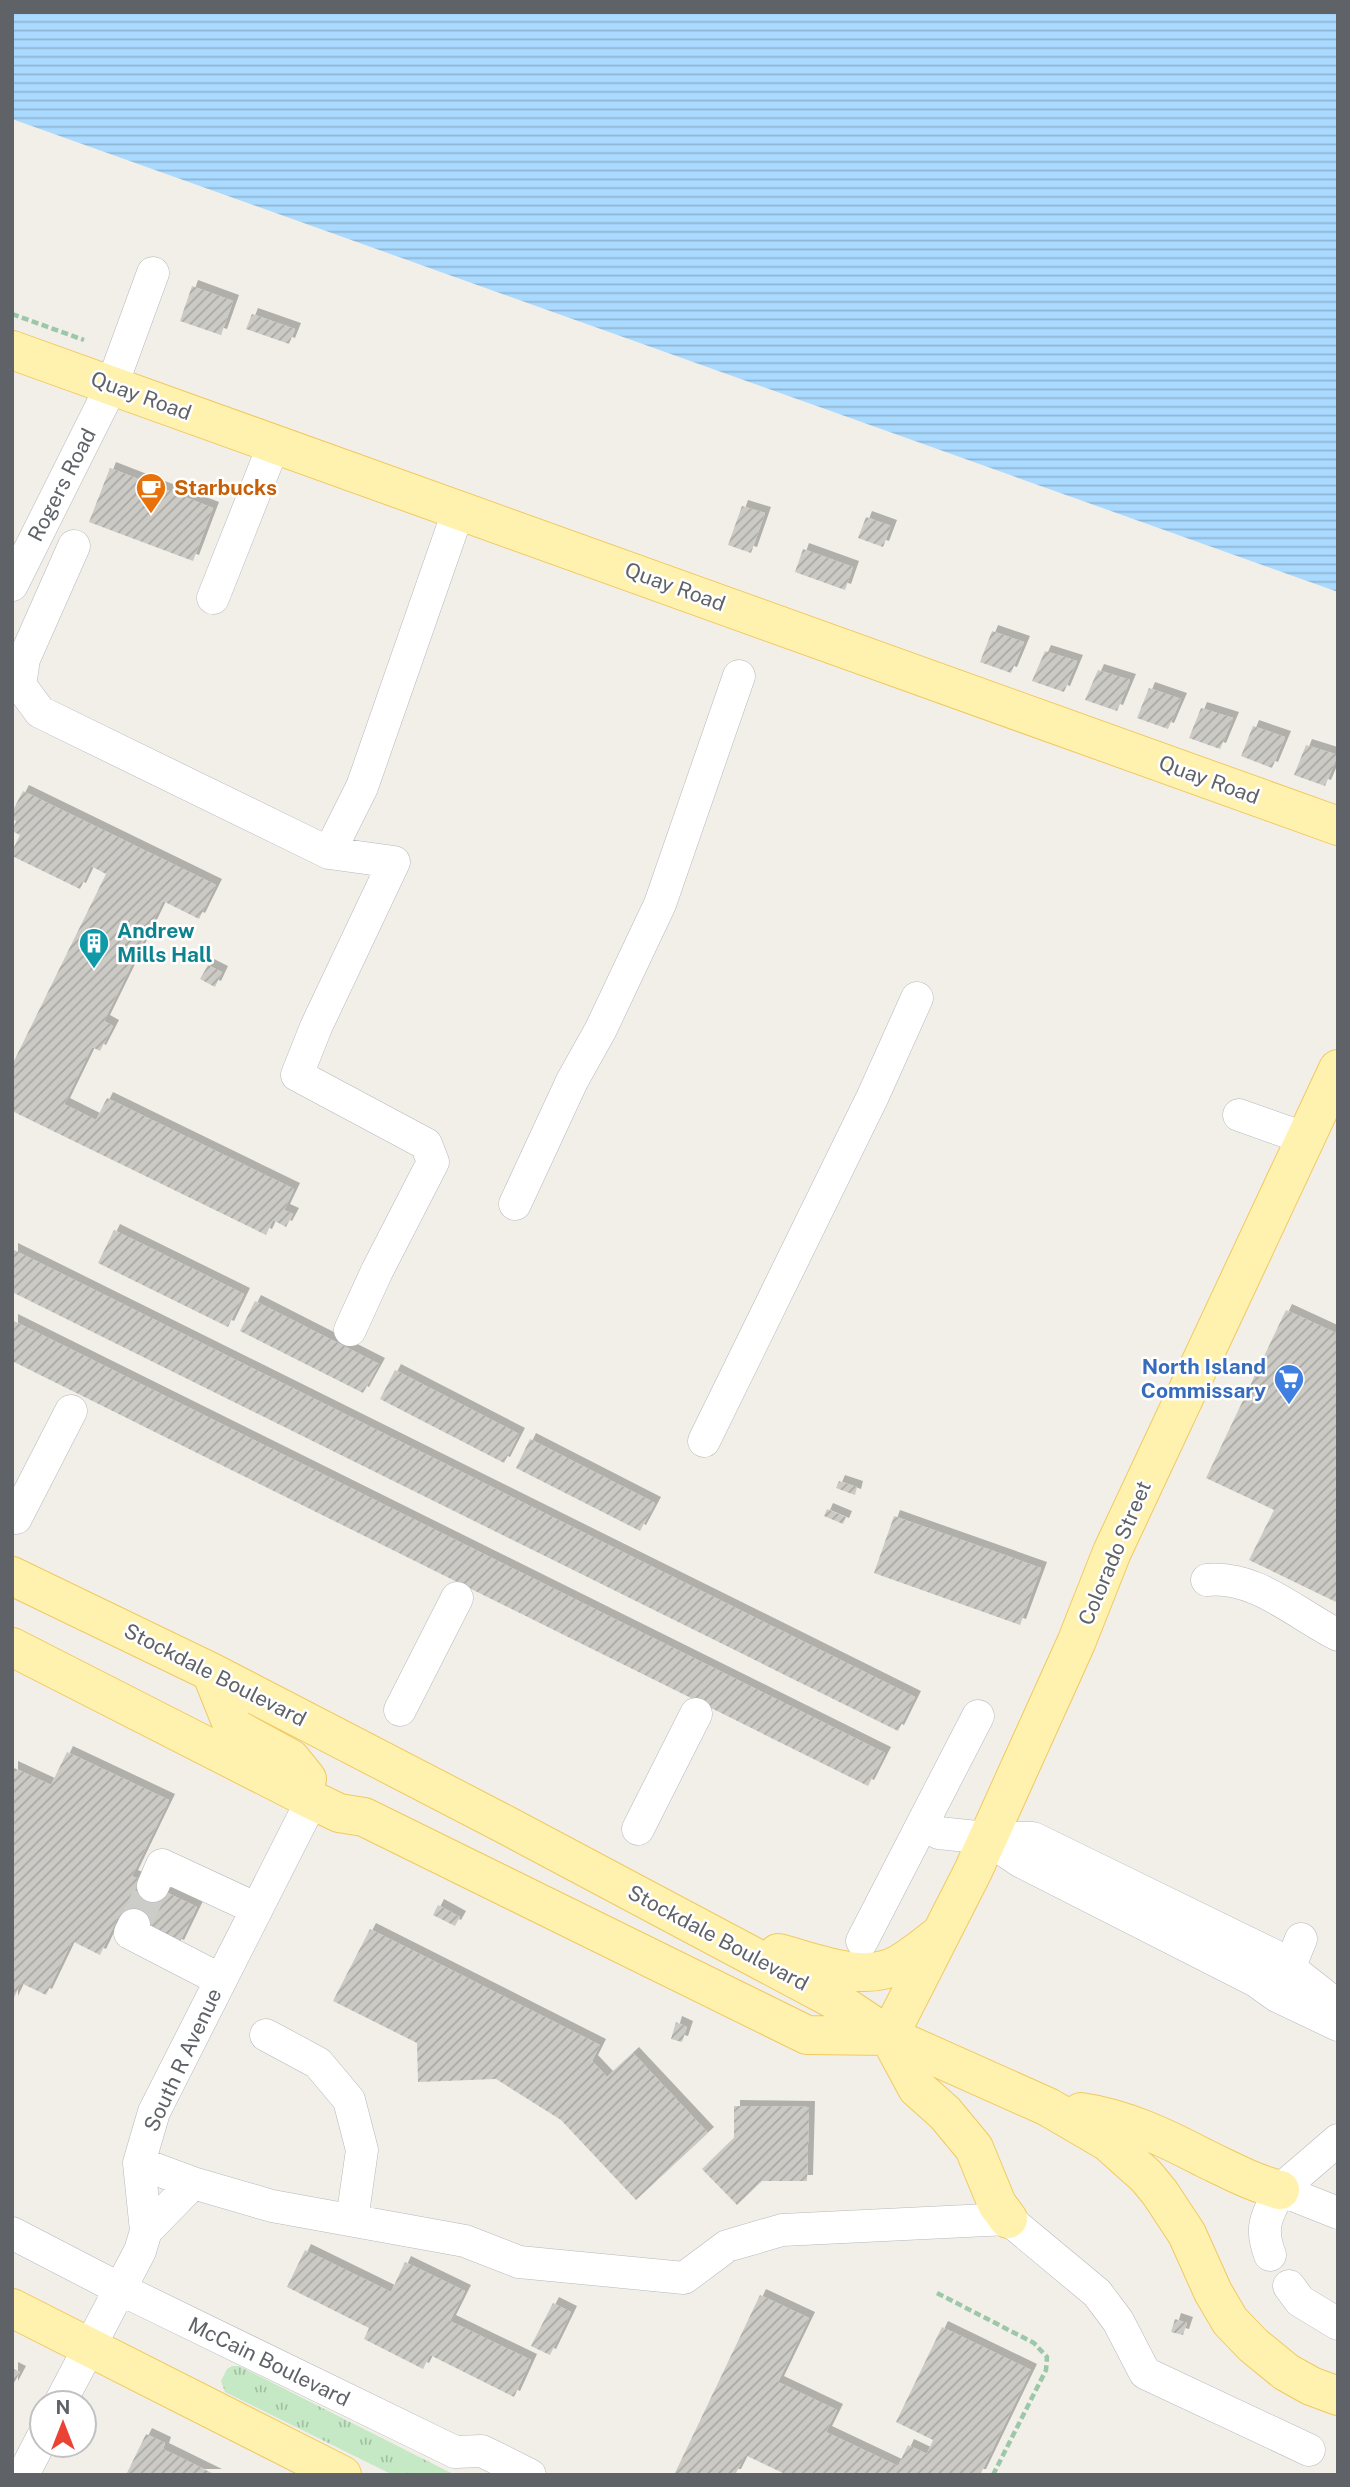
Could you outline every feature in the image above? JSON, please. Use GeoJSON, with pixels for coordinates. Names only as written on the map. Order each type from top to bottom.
{"type":"FeatureCollection","features":[{"type":"Feature","properties":{"kind":"main road","name":"Quay Road"},"geometry":{"type":"LineString","coordinates":[[12,349],[1338,826]]}},
{"type":"Feature","properties":{"kind":"main road","name":"Colorado Street"},"geometry":{"type":"LineString","coordinates":[[889,2036],[972,1871],[1076,1643],[1112,1552],[1338,1069]]}},
{"type":"Feature","properties":{"kind":"main road","name":"Stockdale Boulevard"},"geometry":{"type":"LineString","coordinates":[[12,1576],[211,1672],[718,1937],[835,2000],[889,2036],[1048,2107],[1108,2142],[1146,2176],[1187,2234],[1223,2309],[1248,2339],[1286,2372],[1311,2386],[1338,2396]]}},
{"type":"Feature","properties":{"kind":"main road"},"geometry":{"type":"LineString","coordinates":[[12,1647],[312,1800],[339,1813],[364,1817],[807,2035],[889,2036],[917,2088],[945,2113],[974,2148],[1007,2219]]}},
{"type":"Feature","properties":{"kind":"main road"},"geometry":{"type":"LineString","coordinates":[[211,1672],[233,1727],[291,1759],[307,1777],[312,1800]]}},
{"type":"Feature","properties":{"kind":"main road"},"geometry":{"type":"LineString","coordinates":[[718,1937],[846,1971],[880,1972],[899,1964],[939,1935]]}},
{"type":"Feature","properties":{"kind":"main road"},"geometry":{"type":"LineString","coordinates":[[1048,2107],[1102,2115],[1173,2142],[1259,2185],[1280,2190]]}},
{"type":"Feature","properties":{"kind":"main road"},"geometry":{"type":"LineString","coordinates":[[12,2308],[342,2475]]}},
{"type":"Feature","properties":{"kind":"street","name":"Rogers Road"},"geometry":{"type":"LineString","coordinates":[[12,585],[113,386],[153,273]]}},
{"type":"Feature","properties":{"kind":"street"},"geometry":{"type":"LineString","coordinates":[[213,598],[274,444]]}},
{"type":"Feature","properties":{"kind":"street"},"geometry":{"type":"LineString","coordinates":[[329,853],[362,787],[459,509]]}},
{"type":"Feature","properties":{"kind":"street"},"geometry":{"type":"LineString","coordinates":[[74,546],[24,659],[20,685],[40,712],[329,853],[394,862],[316,1027],[297,1075],[426,1144],[433,1162],[377,1271],[351,1330]]}},
{"type":"Feature","properties":{"kind":"street"},"geometry":{"type":"LineString","coordinates":[[515,1204],[572,1081],[601,1029],[660,904],[739,676]]}},
{"type":"Feature","properties":{"kind":"street"},"geometry":{"type":"LineString","coordinates":[[704,1441],[873,1096],[917,998]]}},
{"type":"Feature","properties":{"kind":"street"},"geometry":{"type":"LineString","coordinates":[[1239,1115],[1320,1112]]}},
{"type":"Feature","properties":{"kind":"street"},"geometry":{"type":"LineString","coordinates":[[16,1518],[71,1410]]}},
{"type":"Feature","properties":{"kind":"street"},"geometry":{"type":"LineString","coordinates":[[1207,1580],[1225,1578],[1256,1587],[1338,1635]]}},
{"type":"Feature","properties":{"kind":"street"},"geometry":{"type":"LineString","coordinates":[[400,1710],[457,1598]]}},
{"type":"Feature","properties":{"kind":"street"},"geometry":{"type":"LineString","coordinates":[[638,1829],[696,1714]]}},
{"type":"Feature","properties":{"kind":"street"},"geometry":{"type":"LineString","coordinates":[[862,1941],[978,1716]]}},
{"type":"Feature","properties":{"kind":"street","name":"South R Avenue"},"geometry":{"type":"LineString","coordinates":[[67,2389],[137,2260],[146,2231],[139,2163],[154,2112],[312,1800]]}},
{"type":"Feature","properties":{"kind":"street"},"geometry":{"type":"LineString","coordinates":[[922,1825],[939,1833],[986,1838],[1033,1838],[1239,1923],[1273,1955],[1296,1952]]}},
{"type":"Feature","properties":{"kind":"street"},"geometry":{"type":"LineString","coordinates":[[986,1838],[1020,1861],[1256,1981],[1277,1996],[1338,2025]]}},
{"type":"Feature","properties":{"kind":"street"},"geometry":{"type":"LineString","coordinates":[[153,1886],[162,1866],[257,1909]]}},
{"type":"Feature","properties":{"kind":"street"},"geometry":{"type":"LineString","coordinates":[[134,1925],[130,1933],[221,1980]]}},
{"type":"Feature","properties":{"kind":"street"},"geometry":{"type":"LineString","coordinates":[[1256,1981],[1296,1952]]}},
{"type":"Feature","properties":{"kind":"street"},"geometry":{"type":"LineString","coordinates":[[1296,1952],[1338,2006]]}},
{"type":"Feature","properties":{"kind":"street"},"geometry":{"type":"LineString","coordinates":[[266,2035],[318,2063],[349,2100],[362,2150],[352,2221]]}},
{"type":"Feature","properties":{"kind":"street"},"geometry":{"type":"LineString","coordinates":[[1270,2255],[1264,2238],[1266,2218],[1280,2190],[1338,2140]]}},
{"type":"Feature","properties":{"kind":"street"},"geometry":{"type":"LineString","coordinates":[[139,2163],[194,2183],[272,2206],[465,2241],[519,2262],[684,2278],[727,2246],[782,2230],[1007,2219],[1097,2293],[1118,2321],[1145,2373],[1309,2450]]}},
{"type":"Feature","properties":{"kind":"street"},"geometry":{"type":"LineString","coordinates":[[146,2231],[194,2183]]}},
{"type":"Feature","properties":{"kind":"street"},"geometry":{"type":"LineString","coordinates":[[1280,2190],[1338,2213]]}},
{"type":"Feature","properties":{"kind":"street","name":"McCain Boulevard"},"geometry":{"type":"LineString","coordinates":[[12,2233],[120,2289],[455,2452],[482,2451],[530,2475]]}},
{"type":"Feature","properties":{"kind":"street"},"geometry":{"type":"LineString","coordinates":[[1289,2286],[1300,2301],[1338,2323]]}},
{"type":"Feature","properties":{"kind":"street"},"geometry":{"type":"LineString","coordinates":[[23,2475],[31,2459]]}},
{"type":"Feature","properties":{"kind":"path"},"geometry":{"type":"LineString","coordinates":[[12,314],[84,340]]}},
{"type":"Feature","properties":{"kind":"path"},"geometry":{"type":"LineString","coordinates":[[937,2293],[1034,2343],[1047,2357],[1046,2370],[993,2475]]}},
{"type":"Feature","properties":{"kind":"green space"},"geometry":{"type":"Polygon","coordinates":[[[239,2366],[455,2475],[393,2475],[225,2392],[221,2381],[227,2369],[239,2366]]]}},
{"type":"Feature","properties":{"kind":"water"},"geometry":{"type":"Polygon","coordinates":[[[12,12],[1338,12],[1338,592],[12,119],[12,12]]]}},
{"type":"Feature","properties":{"kind":"building"},"geometry":{"type":"Polygon","coordinates":[[[192,286],[233,301],[221,335],[180,321],[192,286]]]}},
{"type":"Feature","properties":{"kind":"building"},"geometry":{"type":"Polygon","coordinates":[[[252,314],[295,329],[289,344],[246,329],[252,314]]]}},
{"type":"Feature","properties":{"kind":"building","name":"Starbucks"},"geometry":{"type":"Polygon","coordinates":[[[110,468],[213,508],[193,561],[89,522],[110,468]]]}},
{"type":"Feature","properties":{"kind":"building"},"geometry":{"type":"Polygon","coordinates":[[[742,506],[765,513],[751,553],[728,545],[742,506]]]}},
{"type":"Feature","properties":{"kind":"building"},"geometry":{"type":"Polygon","coordinates":[[[866,517],[891,526],[883,547],[858,538],[866,517]]]}},
{"type":"Feature","properties":{"kind":"building"},"geometry":{"type":"Polygon","coordinates":[[[803,549],[853,567],[845,590],[795,572],[803,549]]]}},
{"type":"Feature","properties":{"kind":"building"},"geometry":{"type":"Polygon","coordinates":[[[992,631],[1024,642],[1011,673],[980,662],[992,631]]]}},
{"type":"Feature","properties":{"kind":"building"},"geometry":{"type":"Polygon","coordinates":[[[1045,651],[1077,661],[1064,692],[1032,681],[1045,651]]]}},
{"type":"Feature","properties":{"kind":"building"},"geometry":{"type":"Polygon","coordinates":[[[1098,670],[1130,680],[1117,711],[1085,700],[1098,670]]]}},
{"type":"Feature","properties":{"kind":"building"},"geometry":{"type":"Polygon","coordinates":[[[1149,688],[1181,699],[1168,729],[1137,718],[1149,688]]]}},
{"type":"Feature","properties":{"kind":"building"},"geometry":{"type":"Polygon","coordinates":[[[1201,708],[1233,718],[1220,749],[1189,738],[1201,708]]]}},
{"type":"Feature","properties":{"kind":"building"},"geometry":{"type":"Polygon","coordinates":[[[1253,726],[1285,737],[1272,768],[1241,756],[1253,726]]]}},
{"type":"Feature","properties":{"kind":"building"},"geometry":{"type":"Polygon","coordinates":[[[1306,745],[1338,755],[1325,786],[1294,775],[1306,745]]]}},
{"type":"Feature","properties":{"kind":"building","name":"Andrew Mills Hall"},"geometry":{"type":"Polygon","coordinates":[[[23,791],[216,885],[199,919],[163,901],[104,1021],[113,1026],[100,1051],[92,1047],[64,1104],[96,1120],[107,1098],[294,1189],[284,1210],[293,1214],[286,1227],[273,1220],[266,1235],[12,1111],[12,1065],[106,874],[91,866],[80,889],[12,856],[20,835],[12,831],[16,821],[12,819],[12,812],[23,791]]]}},
{"type":"Feature","properties":{"kind":"building"},"geometry":{"type":"Polygon","coordinates":[[[208,965],[222,972],[215,987],[200,979],[208,965]]]}},
{"type":"Feature","properties":{"kind":"building"},"geometry":{"type":"Polygon","coordinates":[[[114,1230],[244,1294],[228,1327],[98,1263],[114,1230]]]}},
{"type":"Feature","properties":{"kind":"building"},"geometry":{"type":"Polygon","coordinates":[[[12,1249],[915,1697],[898,1731],[12,1292],[12,1249]]]}},
{"type":"Feature","properties":{"kind":"building"},"geometry":{"type":"Polygon","coordinates":[[[255,1301],[379,1364],[363,1393],[240,1331],[255,1301]]]}},
{"type":"Feature","properties":{"kind":"building","name":"North Island Commissary"},"geometry":{"type":"Polygon","coordinates":[[[1286,1310],[1338,1334],[1338,1603],[1249,1560],[1274,1510],[1206,1478],[1286,1310]]]}},
{"type":"Feature","properties":{"kind":"building"},"geometry":{"type":"Polygon","coordinates":[[[12,1320],[885,1753],[868,1786],[12,1361],[12,1320]]]}},
{"type":"Feature","properties":{"kind":"building"},"geometry":{"type":"Polygon","coordinates":[[[395,1370],[519,1434],[504,1463],[380,1399],[395,1370]]]}},
{"type":"Feature","properties":{"kind":"building"},"geometry":{"type":"Polygon","coordinates":[[[530,1439],[655,1503],[640,1531],[516,1468],[530,1439]]]}},
{"type":"Feature","properties":{"kind":"building"},"geometry":{"type":"Polygon","coordinates":[[[839,1481],[857,1487],[855,1495],[836,1488],[839,1481]]]}},
{"type":"Feature","properties":{"kind":"building"},"geometry":{"type":"Polygon","coordinates":[[[827,1509],[846,1517],[843,1524],[824,1516],[827,1509]]]}},
{"type":"Feature","properties":{"kind":"building"},"geometry":{"type":"Polygon","coordinates":[[[894,1516],[1041,1568],[1020,1625],[874,1573],[894,1516]]]}},
{"type":"Feature","properties":{"kind":"building"},"geometry":{"type":"Polygon","coordinates":[[[67,1752],[169,1800],[132,1876],[197,1907],[178,1946],[118,1917],[100,1955],[72,1941],[46,1995],[21,1983],[12,2002],[12,1767],[51,1785],[67,1752]]]}},
{"type":"Feature","properties":{"kind":"building"},"geometry":{"type":"Polygon","coordinates":[[[438,1905],[460,1917],[455,1926],[433,1915],[438,1905]]]}},
{"type":"Feature","properties":{"kind":"building"},"geometry":{"type":"Polygon","coordinates":[[[370,1929],[600,2045],[592,2061],[607,2077],[633,2053],[708,2133],[636,2200],[561,2120],[496,2079],[418,2082],[417,2043],[333,2001],[370,1929]]]}},
{"type":"Feature","properties":{"kind":"building"},"geometry":{"type":"Polygon","coordinates":[[[676,2022],[687,2027],[682,2042],[671,2039],[676,2022]]]}},
{"type":"Feature","properties":{"kind":"building"},"geometry":{"type":"Polygon","coordinates":[[[734,2106],[809,2107],[807,2181],[762,2181],[737,2205],[702,2169],[734,2138],[734,2106]]]}},
{"type":"Feature","properties":{"kind":"building"},"geometry":{"type":"Polygon","coordinates":[[[305,2250],[391,2292],[405,2262],[465,2291],[450,2321],[531,2360],[514,2397],[430,2355],[423,2369],[364,2339],[369,2328],[287,2287],[305,2250]]]}},
{"type":"Feature","properties":{"kind":"building"},"geometry":{"type":"Polygon","coordinates":[[[760,2295],[809,2318],[778,2382],[837,2410],[826,2432],[898,2466],[908,2445],[927,2454],[933,2440],[896,2422],[942,2327],[1031,2370],[980,2475],[787,2475],[745,2455],[735,2475],[674,2475],[760,2295]]]}},
{"type":"Feature","properties":{"kind":"building"},"geometry":{"type":"Polygon","coordinates":[[[553,2303],[571,2312],[550,2355],[531,2346],[553,2303]]]}},
{"type":"Feature","properties":{"kind":"building"},"geometry":{"type":"Polygon","coordinates":[[[1175,2319],[1187,2323],[1183,2335],[1171,2332],[1175,2319]]]}},
{"type":"Feature","properties":{"kind":"building"},"geometry":{"type":"Polygon","coordinates":[[[12,2368],[20,2372],[12,2387],[12,2368]]]}},
{"type":"Feature","properties":{"kind":"building"},"geometry":{"type":"Polygon","coordinates":[[[146,2434],[165,2443],[163,2449],[216,2475],[126,2475],[146,2434]]]}},
{"type":"Feature","properties":{"kind":"tunnel"},"geometry":{"type":"LineString","coordinates":[[134,1925],[153,1886]]}},
{"type":"Feature","properties":{"kind":"place","name":"Starbucks"},"geometry":{"type":"Point","coordinates":[151,515]}},
{"type":"Feature","properties":{"kind":"place","name":"Andrew Mills Hall"},"geometry":{"type":"Point","coordinates":[94,970]}},
{"type":"Feature","properties":{"kind":"place","name":"North Island Commissary"},"geometry":{"type":"Point","coordinates":[1289,1406]}}]}
